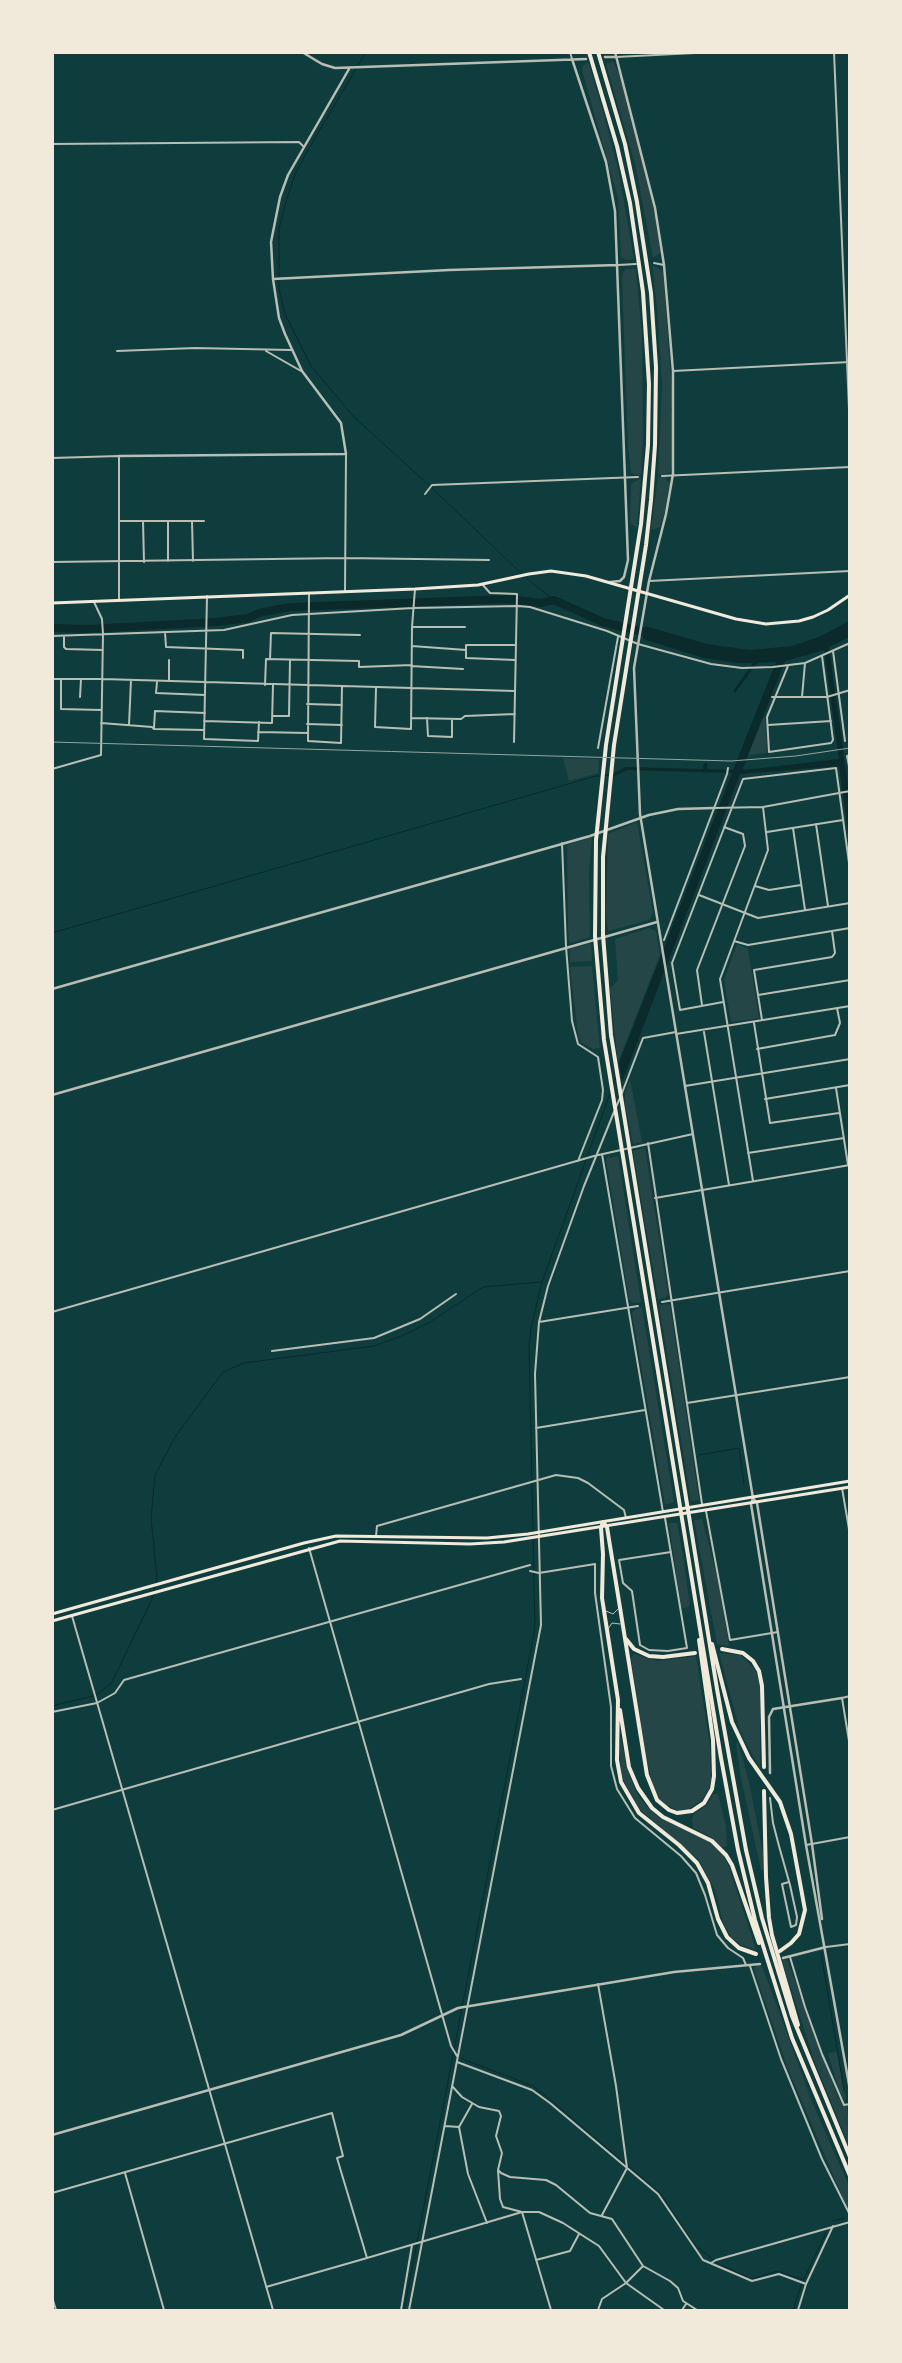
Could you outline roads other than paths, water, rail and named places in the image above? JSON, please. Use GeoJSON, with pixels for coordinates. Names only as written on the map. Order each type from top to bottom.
{"type":"FeatureCollection","features":[{"type":"Feature","properties":{"kind":"highway"},"geometry":{"type":"LineString","coordinates":[[589,52],[624,175],[643,292],[647,337],[649,407],[641,524],[606,744],[596,840],[595,913],[597,973],[604,1040],[622,1155],[696,1610],[738,1850],[755,1920],[776,1992]]}},
{"type":"Feature","properties":{"kind":"highway"},"geometry":{"type":"LineString","coordinates":[[598,52],[631,173],[650,285],[655,337],[656,408],[648,525],[614,745],[604,838],[602,914],[611,1035],[686,1503],[734,1787],[750,1867],[783,1988],[803,2046],[850,2157]]}},
{"type":"Feature","properties":{"kind":"highway"},"geometry":{"type":"LineString","coordinates":[[603,1522],[607,1527],[649,1785],[657,1800],[669,1810],[685,1813],[704,1803],[709,1796],[714,1769],[713,1740],[700,1656],[696,1610]]}},
{"type":"Feature","properties":{"kind":"highway"},"geometry":{"type":"LineString","coordinates":[[603,1522],[601,1528],[603,1608],[629,1767],[638,1788],[652,1808],[663,1817],[712,1841],[726,1855],[732,1865],[806,2073],[850,2176]]}},
{"type":"Feature","properties":{"kind":"highway"},"geometry":{"type":"LineString","coordinates":[[704,1607],[732,1722],[750,1758],[780,1802],[792,1834],[805,1910],[799,1934],[780,1951]]}},
{"type":"Feature","properties":{"kind":"highway"},"geometry":{"type":"LineString","coordinates":[[625,1637],[634,1649],[649,1656],[663,1657],[695,1653]]}},
{"type":"Feature","properties":{"kind":"highway"},"geometry":{"type":"LineString","coordinates":[[722,1649],[743,1653],[753,1661],[759,1671],[762,1686],[764,1767]]}},
{"type":"Feature","properties":{"kind":"highway"},"geometry":{"type":"LineString","coordinates":[[618,1700],[617,1760],[626,1794],[646,1820],[679,1845],[697,1863],[708,1883],[718,1919],[727,1937],[739,1948],[756,1954]]}},
{"type":"Feature","properties":{"kind":"highway"},"geometry":{"type":"LineString","coordinates":[[764,1791],[769,1918],[803,2046]]}},
{"type":"Feature","properties":{"kind":"main road"},"geometry":{"type":"LineString","coordinates":[[52,603],[415,589],[482,584],[529,574],[568,572],[736,619],[766,624],[799,621],[813,617],[828,610],[850,595]]}},
{"type":"Feature","properties":{"kind":"main road"},"geometry":{"type":"LineString","coordinates":[[52,1614],[308,1542],[348,1535],[487,1538],[603,1522],[850,1481]]}},
{"type":"Feature","properties":{"kind":"main road"},"geometry":{"type":"LineString","coordinates":[[52,1621],[309,1548],[340,1541],[470,1544],[538,1538],[850,1487]]}},
{"type":"Feature","properties":{"kind":"street"},"geometry":{"type":"LineString","coordinates":[[302,52],[328,67],[351,68],[586,59]]}},
{"type":"Feature","properties":{"kind":"street"},"geometry":{"type":"LineString","coordinates":[[570,52],[606,162],[615,212],[628,568],[620,581],[609,583]]}},
{"type":"Feature","properties":{"kind":"street"},"geometry":{"type":"LineString","coordinates":[[616,52],[653,199],[664,265],[673,371],[673,474],[666,514],[649,581],[638,639],[634,679],[638,793],[657,922],[753,1498],[751,1504],[783,1707],[850,2090]]}},
{"type":"Feature","properties":{"kind":"street"},"geometry":{"type":"LineString","coordinates":[[605,57],[715,52]]}},
{"type":"Feature","properties":{"kind":"street"},"geometry":{"type":"LineString","coordinates":[[834,52],[850,433]]}},
{"type":"Feature","properties":{"kind":"street"},"geometry":{"type":"LineString","coordinates":[[345,591],[346,454],[341,423],[302,372],[291,350],[279,318],[272,242],[278,203],[288,175],[351,68]]}},
{"type":"Feature","properties":{"kind":"street"},"geometry":{"type":"LineString","coordinates":[[52,144],[299,142],[304,146]]}},
{"type":"Feature","properties":{"kind":"street"},"geometry":{"type":"LineString","coordinates":[[654,263],[664,265]]}},
{"type":"Feature","properties":{"kind":"street"},"geometry":{"type":"LineString","coordinates":[[274,279],[449,270],[636,264]]}},
{"type":"Feature","properties":{"kind":"street"},"geometry":{"type":"LineString","coordinates":[[117,351],[195,348],[291,350]]}},
{"type":"Feature","properties":{"kind":"street"},"geometry":{"type":"LineString","coordinates":[[264,350],[302,372]]}},
{"type":"Feature","properties":{"kind":"street"},"geometry":{"type":"LineString","coordinates":[[673,371],[848,362]]}},
{"type":"Feature","properties":{"kind":"street"},"geometry":{"type":"LineString","coordinates":[[52,458],[346,454]]}},
{"type":"Feature","properties":{"kind":"street"},"geometry":{"type":"LineString","coordinates":[[118,456],[119,600]]}},
{"type":"Feature","properties":{"kind":"street"},"geometry":{"type":"LineString","coordinates":[[662,476],[850,467]]}},
{"type":"Feature","properties":{"kind":"street"},"geometry":{"type":"LineString","coordinates":[[424,494],[432,485],[638,477]]}},
{"type":"Feature","properties":{"kind":"street"},"geometry":{"type":"LineString","coordinates":[[119,521],[204,521]]}},
{"type":"Feature","properties":{"kind":"street"},"geometry":{"type":"LineString","coordinates":[[143,521],[144,562]]}},
{"type":"Feature","properties":{"kind":"street"},"geometry":{"type":"LineString","coordinates":[[168,521],[168,562]]}},
{"type":"Feature","properties":{"kind":"street"},"geometry":{"type":"LineString","coordinates":[[192,521],[193,562]]}},
{"type":"Feature","properties":{"kind":"street"},"geometry":{"type":"LineString","coordinates":[[52,562],[193,562],[345,558],[489,560]]}},
{"type":"Feature","properties":{"kind":"street"},"geometry":{"type":"LineString","coordinates":[[649,581],[850,571]]}},
{"type":"Feature","properties":{"kind":"street"},"geometry":{"type":"LineString","coordinates":[[482,584],[490,592],[517,594],[514,742]]}},
{"type":"Feature","properties":{"kind":"street"},"geometry":{"type":"LineString","coordinates":[[376,688],[376,727],[411,729],[412,627],[415,589]]}},
{"type":"Feature","properties":{"kind":"street"},"geometry":{"type":"LineString","coordinates":[[309,593],[308,741],[342,743],[342,686]]}},
{"type":"Feature","properties":{"kind":"street"},"geometry":{"type":"LineString","coordinates":[[208,596],[204,739],[258,740],[259,722]]}},
{"type":"Feature","properties":{"kind":"street"},"geometry":{"type":"LineString","coordinates":[[52,769],[101,755],[103,634],[102,619],[94,601]]}},
{"type":"Feature","properties":{"kind":"street"},"geometry":{"type":"LineString","coordinates":[[52,636],[242,627],[282,616],[413,608],[518,606],[530,607],[638,644],[711,664],[748,668],[788,666],[805,663],[850,642]]}},
{"type":"Feature","properties":{"kind":"street"},"geometry":{"type":"LineString","coordinates":[[412,627],[465,627]]}},
{"type":"Feature","properties":{"kind":"street"},"geometry":{"type":"LineString","coordinates":[[165,632],[166,647],[243,650],[243,658]]}},
{"type":"Feature","properties":{"kind":"street"},"geometry":{"type":"LineString","coordinates":[[270,659],[271,633],[360,635]]}},
{"type":"Feature","properties":{"kind":"street"},"geometry":{"type":"LineString","coordinates":[[64,636],[64,646],[66,649],[103,650]]}},
{"type":"Feature","properties":{"kind":"street"},"geometry":{"type":"LineString","coordinates":[[598,748],[618,636]]}},
{"type":"Feature","properties":{"kind":"street"},"geometry":{"type":"LineString","coordinates":[[516,645],[466,645],[466,658],[516,660]]}},
{"type":"Feature","properties":{"kind":"street"},"geometry":{"type":"LineString","coordinates":[[412,646],[466,650]]}},
{"type":"Feature","properties":{"kind":"street"},"geometry":{"type":"LineString","coordinates":[[832,652],[845,741]]}},
{"type":"Feature","properties":{"kind":"street"},"geometry":{"type":"LineString","coordinates":[[788,666],[767,717],[769,752],[831,743],[823,655]]}},
{"type":"Feature","properties":{"kind":"street"},"geometry":{"type":"LineString","coordinates":[[265,685],[266,659],[359,661],[359,667],[412,666],[463,669]]}},
{"type":"Feature","properties":{"kind":"street"},"geometry":{"type":"LineString","coordinates":[[169,660],[170,682]]}},
{"type":"Feature","properties":{"kind":"street"},"geometry":{"type":"LineString","coordinates":[[272,716],[289,716],[290,660]]}},
{"type":"Feature","properties":{"kind":"street"},"geometry":{"type":"LineString","coordinates":[[802,698],[805,663]]}},
{"type":"Feature","properties":{"kind":"street"},"geometry":{"type":"LineString","coordinates":[[52,679],[515,691]]}},
{"type":"Feature","properties":{"kind":"street"},"geometry":{"type":"LineString","coordinates":[[80,697],[81,679]]}},
{"type":"Feature","properties":{"kind":"street"},"geometry":{"type":"LineString","coordinates":[[61,680],[61,709],[101,710]]}},
{"type":"Feature","properties":{"kind":"street"},"geometry":{"type":"LineString","coordinates":[[129,726],[131,680]]}},
{"type":"Feature","properties":{"kind":"street"},"geometry":{"type":"LineString","coordinates":[[157,681],[156,693],[205,695]]}},
{"type":"Feature","properties":{"kind":"street"},"geometry":{"type":"LineString","coordinates":[[204,720],[272,722],[273,685]]}},
{"type":"Feature","properties":{"kind":"street"},"geometry":{"type":"LineString","coordinates":[[774,697],[828,697],[850,690]]}},
{"type":"Feature","properties":{"kind":"street"},"geometry":{"type":"LineString","coordinates":[[307,704],[342,705]]}},
{"type":"Feature","properties":{"kind":"street"},"geometry":{"type":"LineString","coordinates":[[154,729],[155,710],[205,713]]}},
{"type":"Feature","properties":{"kind":"street"},"geometry":{"type":"LineString","coordinates":[[411,718],[461,719],[465,716],[514,714]]}},
{"type":"Feature","properties":{"kind":"street"},"geometry":{"type":"LineString","coordinates":[[427,718],[428,736],[452,737],[452,719]]}},
{"type":"Feature","properties":{"kind":"street"},"geometry":{"type":"LineString","coordinates":[[767,725],[830,721]]}},
{"type":"Feature","properties":{"kind":"street"},"geometry":{"type":"LineString","coordinates":[[101,724],[152,727],[154,729],[204,730]]}},
{"type":"Feature","properties":{"kind":"street"},"geometry":{"type":"LineString","coordinates":[[308,724],[342,724]]}},
{"type":"Feature","properties":{"kind":"street"},"geometry":{"type":"LineString","coordinates":[[258,732],[308,734]]}},
{"type":"Feature","properties":{"kind":"street"},"geometry":{"type":"LineString","coordinates":[[850,755],[847,756],[850,771]]}},
{"type":"Feature","properties":{"kind":"street"},"geometry":{"type":"LineString","coordinates":[[664,940],[728,768]]}},
{"type":"Feature","properties":{"kind":"street"},"geometry":{"type":"LineString","coordinates":[[723,1002],[680,1010],[672,963],[730,808],[743,779],[836,768],[850,870]]}},
{"type":"Feature","properties":{"kind":"street"},"geometry":{"type":"LineString","coordinates":[[52,989],[671,810],[763,807],[850,791]]}},
{"type":"Feature","properties":{"kind":"street"},"geometry":{"type":"LineString","coordinates":[[753,1181],[720,978],[768,850],[763,807]]}},
{"type":"Feature","properties":{"kind":"street"},"geometry":{"type":"LineString","coordinates":[[767,832],[843,820]]}},
{"type":"Feature","properties":{"kind":"street"},"geometry":{"type":"LineString","coordinates":[[816,824],[828,906]]}},
{"type":"Feature","properties":{"kind":"street"},"geometry":{"type":"LineString","coordinates":[[702,1005],[697,970],[745,846],[743,834],[724,827]]}},
{"type":"Feature","properties":{"kind":"street"},"geometry":{"type":"LineString","coordinates":[[793,828],[805,910]]}},
{"type":"Feature","properties":{"kind":"street"},"geometry":{"type":"LineString","coordinates":[[562,843],[566,947],[572,1021],[578,1044],[598,1057],[603,1090],[602,1100],[580,1160]]}},
{"type":"Feature","properties":{"kind":"street"},"geometry":{"type":"LineString","coordinates":[[755,886],[769,890],[801,885]]}},
{"type":"Feature","properties":{"kind":"street"},"geometry":{"type":"LineString","coordinates":[[698,895],[758,918],[850,903]]}},
{"type":"Feature","properties":{"kind":"street"},"geometry":{"type":"LineString","coordinates":[[52,1095],[657,922]]}},
{"type":"Feature","properties":{"kind":"street"},"geometry":{"type":"LineString","coordinates":[[734,941],[748,945],[850,928]]}},
{"type":"Feature","properties":{"kind":"street"},"geometry":{"type":"LineString","coordinates":[[762,1020],[754,970],[832,957],[835,952],[832,931]]}},
{"type":"Feature","properties":{"kind":"street"},"geometry":{"type":"LineString","coordinates":[[758,995],[850,980]]}},
{"type":"Feature","properties":{"kind":"street"},"geometry":{"type":"LineString","coordinates":[[409,2310],[541,1625],[535,1374],[539,1322],[548,1286],[643,1038],[850,1006]]}},
{"type":"Feature","properties":{"kind":"street"},"geometry":{"type":"LineString","coordinates":[[757,1049],[835,1035],[840,1023],[837,1008]]}},
{"type":"Feature","properties":{"kind":"street"},"geometry":{"type":"LineString","coordinates":[[754,1022],[770,1124],[840,1112]]}},
{"type":"Feature","properties":{"kind":"street"},"geometry":{"type":"LineString","coordinates":[[704,1030],[729,1185]]}},
{"type":"Feature","properties":{"kind":"street"},"geometry":{"type":"LineString","coordinates":[[685,1086],[850,1059]]}},
{"type":"Feature","properties":{"kind":"street"},"geometry":{"type":"LineString","coordinates":[[765,1099],[850,1085]]}},
{"type":"Feature","properties":{"kind":"street"},"geometry":{"type":"LineString","coordinates":[[655,1198],[849,1165],[836,1087]]}},
{"type":"Feature","properties":{"kind":"street"},"geometry":{"type":"LineString","coordinates":[[52,1312],[594,1156],[693,1134]]}},
{"type":"Feature","properties":{"kind":"street"},"geometry":{"type":"LineString","coordinates":[[748,1154],[844,1138]]}},
{"type":"Feature","properties":{"kind":"street"},"geometry":{"type":"LineString","coordinates":[[648,1143],[702,1505]]}},
{"type":"Feature","properties":{"kind":"street"},"geometry":{"type":"LineString","coordinates":[[602,1154],[663,1512]]}},
{"type":"Feature","properties":{"kind":"street"},"geometry":{"type":"LineString","coordinates":[[662,1302],[850,1271]]}},
{"type":"Feature","properties":{"kind":"street"},"geometry":{"type":"LineString","coordinates":[[272,1351],[374,1338],[420,1319],[456,1294]]}},
{"type":"Feature","properties":{"kind":"street"},"geometry":{"type":"LineString","coordinates":[[539,1322],[638,1306]]}},
{"type":"Feature","properties":{"kind":"street"},"geometry":{"type":"LineString","coordinates":[[687,1403],[850,1377]]}},
{"type":"Feature","properties":{"kind":"street"},"geometry":{"type":"LineString","coordinates":[[536,1428],[646,1410]]}},
{"type":"Feature","properties":{"kind":"street"},"geometry":{"type":"LineString","coordinates":[[376,1536],[377,1526],[489,1495],[537,1479],[556,1476],[578,1478],[598,1490],[624,1510],[626,1518]]}},
{"type":"Feature","properties":{"kind":"street"},"geometry":{"type":"LineString","coordinates":[[842,1488],[850,1535]]}},
{"type":"Feature","properties":{"kind":"street"},"geometry":{"type":"LineString","coordinates":[[753,1498],[757,1503],[778,1632],[812,1844],[826,1948]]}},
{"type":"Feature","properties":{"kind":"street"},"geometry":{"type":"LineString","coordinates":[[706,1511],[730,1640],[778,1632]]}},
{"type":"Feature","properties":{"kind":"street"},"geometry":{"type":"LineString","coordinates":[[665,1518],[671,1552],[687,1648],[668,1651],[649,1650],[640,1645],[632,1591],[622,1583],[619,1560],[671,1552]]}},
{"type":"Feature","properties":{"kind":"street"},"geometry":{"type":"LineString","coordinates":[[309,1548],[451,2046],[458,2057]]}},
{"type":"Feature","properties":{"kind":"street"},"geometry":{"type":"LineString","coordinates":[[530,1571],[539,1573],[595,1564],[594,1593],[611,1707],[611,1766],[617,1789],[635,1818],[681,1856],[696,1873],[717,1934],[728,1948],[744,1958],[781,2059],[822,2158],[850,2215]]}},
{"type":"Feature","properties":{"kind":"street"},"geometry":{"type":"LineString","coordinates":[[52,1712],[97,1703],[116,1693],[124,1680],[530,1565]]}},
{"type":"Feature","properties":{"kind":"street"},"geometry":{"type":"LineString","coordinates":[[71,1615],[273,2310]]}},
{"type":"Feature","properties":{"kind":"street"},"geometry":{"type":"LineString","coordinates":[[52,1810],[490,1684],[521,1679]]}},
{"type":"Feature","properties":{"kind":"street"},"geometry":{"type":"LineString","coordinates":[[770,1773],[769,1717],[773,1709],[850,1696]]}},
{"type":"Feature","properties":{"kind":"street"},"geometry":{"type":"LineString","coordinates":[[842,1698],[850,1748]]}},
{"type":"Feature","properties":{"kind":"street"},"geometry":{"type":"LineString","coordinates":[[845,1721],[850,1721]]}},
{"type":"Feature","properties":{"kind":"street"},"geometry":{"type":"LineString","coordinates":[[770,1798],[773,1823],[789,1882],[797,1917],[796,1925],[790,1927],[782,1884],[789,1882]]}},
{"type":"Feature","properties":{"kind":"street"},"geometry":{"type":"LineString","coordinates":[[806,1846],[850,1838]]}},
{"type":"Feature","properties":{"kind":"street"},"geometry":{"type":"LineString","coordinates":[[784,1958],[850,1944]]}},
{"type":"Feature","properties":{"kind":"street"},"geometry":{"type":"LineString","coordinates":[[789,1956],[822,2054],[844,2105],[850,2104]]}},
{"type":"Feature","properties":{"kind":"street"},"geometry":{"type":"LineString","coordinates":[[52,2135],[401,2035],[443,2015],[468,2006],[689,1970],[760,1964]]}},
{"type":"Feature","properties":{"kind":"street"},"geometry":{"type":"LineString","coordinates":[[598,1984],[616,2086],[627,2168],[601,2216]]}},
{"type":"Feature","properties":{"kind":"street"},"geometry":{"type":"LineString","coordinates":[[457,2062],[532,2090],[658,2194],[703,2260],[752,2281],[779,2274],[806,2284]]}},
{"type":"Feature","properties":{"kind":"street"},"geometry":{"type":"LineString","coordinates":[[452,2086],[472,2104],[499,2111],[502,2116],[496,2136],[502,2154],[498,2170],[500,2199],[503,2207],[522,2212],[539,2212],[564,2222],[599,2246],[626,2283],[664,2310]]}},
{"type":"Feature","properties":{"kind":"street"},"geometry":{"type":"LineString","coordinates":[[472,2104],[458,2127],[468,2174],[487,2223]]}},
{"type":"Feature","properties":{"kind":"street"},"geometry":{"type":"LineString","coordinates":[[52,2193],[332,2114],[343,2156],[337,2158],[367,2258]]}},
{"type":"Feature","properties":{"kind":"street"},"geometry":{"type":"LineString","coordinates":[[444,2126],[458,2127]]}},
{"type":"Feature","properties":{"kind":"street"},"geometry":{"type":"LineString","coordinates":[[498,2170],[510,2177],[546,2180],[556,2185],[590,2213],[612,2219],[643,2266],[670,2281],[686,2304],[697,2310]]}},
{"type":"Feature","properties":{"kind":"street"},"geometry":{"type":"LineString","coordinates":[[124,2173],[164,2310]]}},
{"type":"Feature","properties":{"kind":"street"},"geometry":{"type":"LineString","coordinates":[[266,2287],[522,2212]]}},
{"type":"Feature","properties":{"kind":"street"},"geometry":{"type":"LineString","coordinates":[[522,2212],[551,2310]]}},
{"type":"Feature","properties":{"kind":"street"},"geometry":{"type":"LineString","coordinates":[[712,2263],[716,2260],[850,2222]]}},
{"type":"Feature","properties":{"kind":"street"},"geometry":{"type":"LineString","coordinates":[[798,2310],[806,2284],[833,2226]]}},
{"type":"Feature","properties":{"kind":"street"},"geometry":{"type":"LineString","coordinates":[[536,2260],[570,2252],[579,2233]]}},
{"type":"Feature","properties":{"kind":"street"},"geometry":{"type":"LineString","coordinates":[[401,2310],[412,2245]]}},
{"type":"Feature","properties":{"kind":"street"},"geometry":{"type":"LineString","coordinates":[[598,2310],[602,2299],[626,2283],[643,2266]]}},
{"type":"Feature","properties":{"kind":"street"},"geometry":{"type":"LineString","coordinates":[[52,2296],[56,2310]]}},
{"type":"Feature","properties":{"kind":"street"},"geometry":{"type":"LineString","coordinates":[[682,2310],[686,2304]]}},
{"type":"Feature","properties":{"kind":"lane"},"geometry":{"type":"LineString","coordinates":[[603,1608],[608,1614],[613,1614],[620,1606]]}},
{"type":"Feature","properties":{"kind":"lane"},"geometry":{"type":"LineString","coordinates":[[608,1634],[608,1628],[612,1623],[618,1623],[623,1626]]}},
{"type":"Feature","properties":{"kind":"waterway"},"geometry":{"type":"LineString","coordinates":[[366,52],[295,174],[286,202],[279,229],[279,289],[285,314],[311,366],[354,417],[431,487],[526,578],[554,600]]}},
{"type":"Feature","properties":{"kind":"waterway"},"geometry":{"type":"LineString","coordinates":[[52,628],[88,629],[217,622],[248,618],[259,613],[290,607],[508,599],[541,603],[554,600],[603,622],[654,635]]}},
{"type":"Feature","properties":{"kind":"waterway"},"geometry":{"type":"LineString","coordinates":[[52,933],[596,776],[615,775]]}},
{"type":"Feature","properties":{"kind":"waterway"},"geometry":{"type":"LineString","coordinates":[[613,1085],[616,1077]]}},
{"type":"Feature","properties":{"kind":"waterway"},"geometry":{"type":"LineString","coordinates":[[533,1531],[529,1345],[531,1328],[542,1282],[611,1091]]}},
{"type":"Feature","properties":{"kind":"waterway"},"geometry":{"type":"LineString","coordinates":[[52,1706],[97,1695],[112,1682],[152,1599],[157,1578],[151,1518],[155,1475],[175,1437],[223,1372],[244,1363],[374,1346],[404,1335],[430,1322],[483,1287],[541,1282]]}},
{"type":"Feature","properties":{"kind":"waterway"},"geometry":{"type":"LineString","coordinates":[[699,1455],[739,1448],[744,1484]]}},
{"type":"Feature","properties":{"kind":"waterway"},"geometry":{"type":"LineString","coordinates":[[404,2310],[535,1628],[533,1538]]}},
{"type":"Feature","properties":{"kind":"waterway"},"geometry":{"type":"LineString","coordinates":[[821,1953],[844,2090]]}},
{"type":"Feature","properties":{"kind":"waterway"},"geometry":{"type":"LineString","coordinates":[[460,2058],[533,2086],[547,2097],[661,2194],[693,2243],[717,2263],[752,2279],[777,2271],[804,2280]]}},
{"type":"Feature","properties":{"kind":"waterway"},"geometry":{"type":"LineString","coordinates":[[832,2221],[844,2218]]}},
{"type":"Feature","properties":{"kind":"waterway"},"geometry":{"type":"LineString","coordinates":[[804,2279],[826,2233]]}},
{"type":"Feature","properties":{"kind":"waterway"},"geometry":{"type":"LineString","coordinates":[[793,2310],[802,2283]]}},
{"type":"Feature","properties":{"kind":"railway"},"geometry":{"type":"LineString","coordinates":[[52,742],[731,761],[796,756],[850,748]]}}]}
